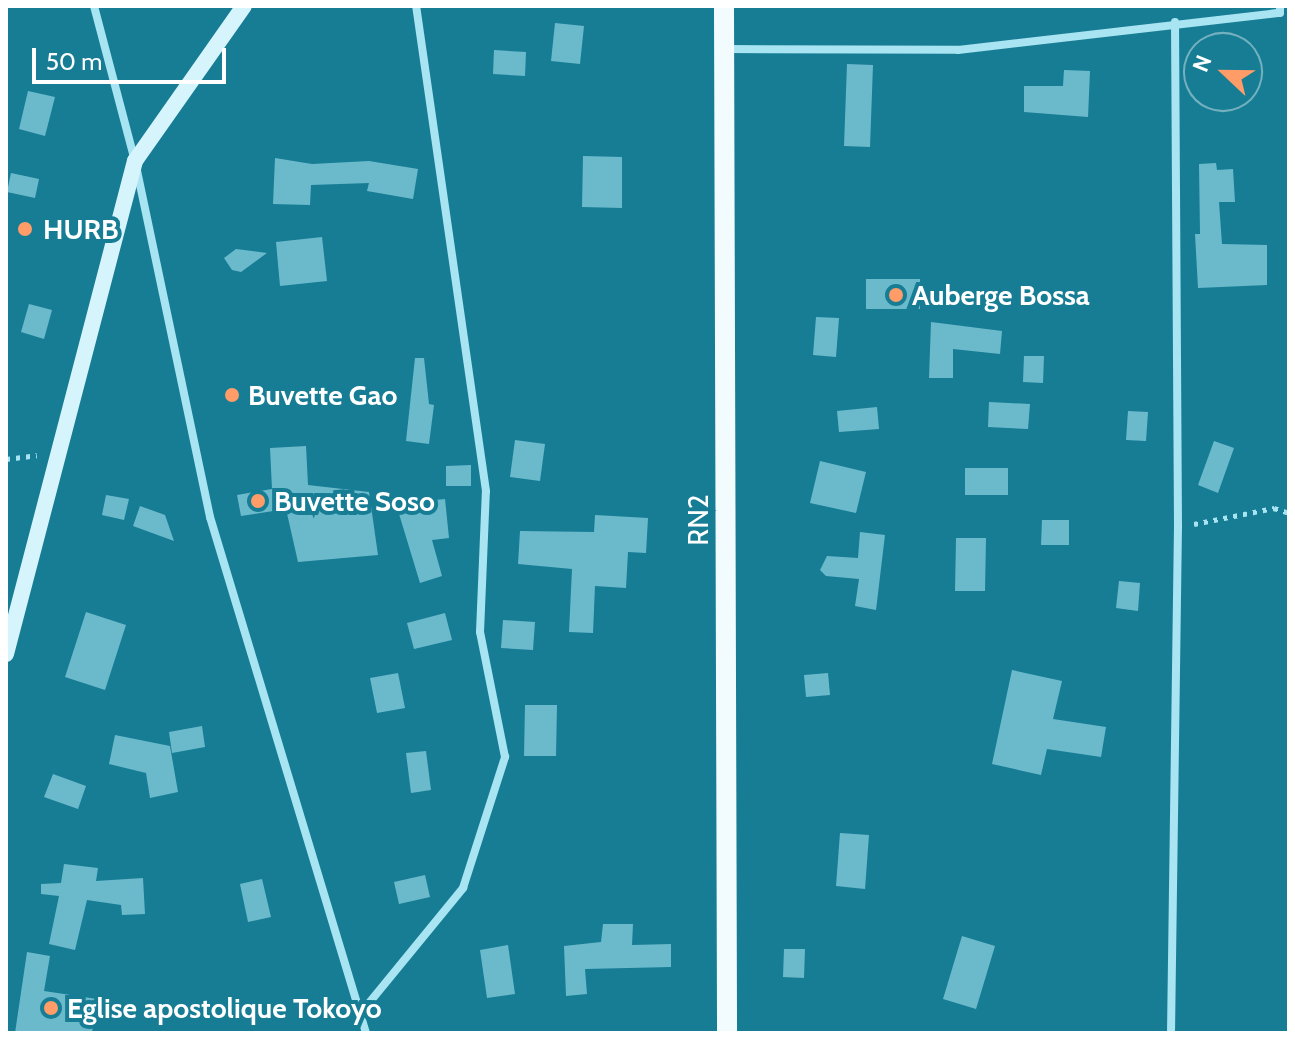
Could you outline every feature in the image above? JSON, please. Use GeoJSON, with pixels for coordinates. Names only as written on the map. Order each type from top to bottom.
{"type":"FeatureCollection","features":[{"type":"Feature","properties":{"kind":"main road","name":"RN2"},"geometry":{"type":"LineString","coordinates":[[724,6],[727,1033]]}},
{"type":"Feature","properties":{"kind":"street"},"geometry":{"type":"LineString","coordinates":[[94,6],[135,161],[210,517],[366,1033]]}},
{"type":"Feature","properties":{"kind":"street"},"geometry":{"type":"LineString","coordinates":[[6,654],[56,453],[135,161],[244,6]]}},
{"type":"Feature","properties":{"kind":"street"},"geometry":{"type":"LineString","coordinates":[[360,1014],[463,888],[505,757],[480,632],[486,491],[416,6]]}},
{"type":"Feature","properties":{"kind":"street"},"geometry":{"type":"LineString","coordinates":[[724,49],[958,50],[1175,22],[1280,13],[1280,6]]}},
{"type":"Feature","properties":{"kind":"street"},"geometry":{"type":"LineString","coordinates":[[1171,1033],[1178,527],[1175,22]]}},
{"type":"Feature","properties":{"kind":"path"},"geometry":{"type":"LineString","coordinates":[[6,459],[56,453]]}},
{"type":"Feature","properties":{"kind":"path"},"geometry":{"type":"LineString","coordinates":[[1178,527],[1274,508],[1289,513]]}},
{"type":"Feature","properties":{"kind":"building"},"geometry":{"type":"Polygon","coordinates":[[[555,23],[584,26],[580,64],[551,61],[555,23]]]}},
{"type":"Feature","properties":{"kind":"building"},"geometry":{"type":"Polygon","coordinates":[[[494,50],[526,52],[525,76],[493,74],[494,50]]]}},
{"type":"Feature","properties":{"kind":"building"},"geometry":{"type":"Polygon","coordinates":[[[847,64],[873,65],[870,147],[844,146],[847,64]]]}},
{"type":"Feature","properties":{"kind":"building"},"geometry":{"type":"Polygon","coordinates":[[[1064,70],[1090,71],[1088,117],[1024,112],[1024,86],[1063,86],[1064,70]]]}},
{"type":"Feature","properties":{"kind":"building"},"geometry":{"type":"Polygon","coordinates":[[[28,91],[55,97],[45,136],[19,129],[28,91]]]}},
{"type":"Feature","properties":{"kind":"building"},"geometry":{"type":"Polygon","coordinates":[[[583,156],[622,157],[622,208],[582,207],[583,156]]]}},
{"type":"Feature","properties":{"kind":"building"},"geometry":{"type":"Polygon","coordinates":[[[275,158],[312,164],[369,161],[418,169],[413,199],[367,191],[369,183],[311,185],[310,205],[273,204],[275,158]]]}},
{"type":"Feature","properties":{"kind":"building"},"geometry":{"type":"Polygon","coordinates":[[[1216,163],[1217,170],[1233,169],[1235,202],[1219,202],[1222,244],[1267,245],[1267,285],[1198,288],[1195,234],[1200,234],[1199,164],[1216,163]]]}},
{"type":"Feature","properties":{"kind":"building"},"geometry":{"type":"Polygon","coordinates":[[[11,173],[39,179],[35,198],[7,192],[11,173]]]}},
{"type":"Feature","properties":{"kind":"building"},"geometry":{"type":"Polygon","coordinates":[[[322,237],[327,281],[280,286],[276,242],[322,237]]]}},
{"type":"Feature","properties":{"kind":"building"},"geometry":{"type":"Polygon","coordinates":[[[236,249],[267,253],[241,272],[232,270],[224,258],[236,249]]]}},
{"type":"Feature","properties":{"kind":"building"},"geometry":{"type":"Polygon","coordinates":[[[866,279],[920,279],[920,309],[866,309],[866,279]]]}},
{"type":"Feature","properties":{"kind":"building"},"geometry":{"type":"Polygon","coordinates":[[[29,304],[52,310],[44,339],[21,332],[29,304]]]}},
{"type":"Feature","properties":{"kind":"building"},"geometry":{"type":"Polygon","coordinates":[[[816,317],[839,318],[836,357],[813,355],[816,317]]]}},
{"type":"Feature","properties":{"kind":"building"},"geometry":{"type":"Polygon","coordinates":[[[931,322],[1002,331],[1000,354],[953,349],[953,378],[929,378],[931,322]]]}},
{"type":"Feature","properties":{"kind":"building"},"geometry":{"type":"Polygon","coordinates":[[[1024,356],[1044,356],[1043,383],[1023,382],[1024,356]]]}},
{"type":"Feature","properties":{"kind":"building"},"geometry":{"type":"Polygon","coordinates":[[[415,358],[424,358],[429,404],[434,405],[429,444],[406,441],[415,358]]]}},
{"type":"Feature","properties":{"kind":"building"},"geometry":{"type":"Polygon","coordinates":[[[989,402],[1030,404],[1028,429],[988,427],[989,402]]]}},
{"type":"Feature","properties":{"kind":"building"},"geometry":{"type":"Polygon","coordinates":[[[877,407],[879,429],[839,432],[837,411],[877,407]]]}},
{"type":"Feature","properties":{"kind":"building"},"geometry":{"type":"Polygon","coordinates":[[[1128,411],[1148,412],[1146,441],[1126,440],[1128,411]]]}},
{"type":"Feature","properties":{"kind":"building"},"geometry":{"type":"Polygon","coordinates":[[[515,440],[545,444],[540,481],[510,477],[515,440]]]}},
{"type":"Feature","properties":{"kind":"building"},"geometry":{"type":"Polygon","coordinates":[[[1214,441],[1234,448],[1218,493],[1198,485],[1214,441]]]}},
{"type":"Feature","properties":{"kind":"building"},"geometry":{"type":"Polygon","coordinates":[[[306,446],[308,485],[369,492],[378,555],[298,562],[286,509],[241,516],[237,495],[272,489],[270,448],[306,446]]]}},
{"type":"Feature","properties":{"kind":"building"},"geometry":{"type":"Polygon","coordinates":[[[820,461],[866,472],[856,513],[810,503],[820,461]]]}},
{"type":"Feature","properties":{"kind":"building"},"geometry":{"type":"Polygon","coordinates":[[[471,465],[471,486],[446,486],[446,466],[471,465]]]}},
{"type":"Feature","properties":{"kind":"building"},"geometry":{"type":"Polygon","coordinates":[[[965,468],[1008,468],[1008,495],[965,495],[965,468]]]}},
{"type":"Feature","properties":{"kind":"building"},"geometry":{"type":"Polygon","coordinates":[[[106,495],[129,499],[124,520],[102,515],[106,495]]]}},
{"type":"Feature","properties":{"kind":"building"},"geometry":{"type":"Polygon","coordinates":[[[445,499],[449,538],[432,540],[442,576],[420,583],[396,504],[445,499]]]}},
{"type":"Feature","properties":{"kind":"building"},"geometry":{"type":"Polygon","coordinates":[[[140,506],[165,515],[174,541],[133,526],[140,506]]]}},
{"type":"Feature","properties":{"kind":"building"},"geometry":{"type":"Polygon","coordinates":[[[595,515],[648,518],[646,553],[628,552],[626,588],[595,586],[593,633],[569,632],[572,569],[518,564],[520,531],[594,532],[595,515]]]}},
{"type":"Feature","properties":{"kind":"building"},"geometry":{"type":"Polygon","coordinates":[[[1042,520],[1069,520],[1069,545],[1041,545],[1042,520]]]}},
{"type":"Feature","properties":{"kind":"building"},"geometry":{"type":"Polygon","coordinates":[[[860,532],[885,535],[876,610],[855,606],[859,579],[826,576],[820,570],[827,556],[858,558],[860,532]]]}},
{"type":"Feature","properties":{"kind":"building"},"geometry":{"type":"Polygon","coordinates":[[[956,538],[986,538],[985,591],[955,591],[956,538]]]}},
{"type":"Feature","properties":{"kind":"building"},"geometry":{"type":"Polygon","coordinates":[[[1119,581],[1140,583],[1138,611],[1116,608],[1119,581]]]}},
{"type":"Feature","properties":{"kind":"building"},"geometry":{"type":"Polygon","coordinates":[[[86,612],[126,625],[105,690],[65,677],[86,612]]]}},
{"type":"Feature","properties":{"kind":"building"},"geometry":{"type":"Polygon","coordinates":[[[445,613],[452,640],[414,649],[407,623],[445,613]]]}},
{"type":"Feature","properties":{"kind":"building"},"geometry":{"type":"Polygon","coordinates":[[[503,620],[535,622],[533,650],[501,648],[503,620]]]}},
{"type":"Feature","properties":{"kind":"building"},"geometry":{"type":"Polygon","coordinates":[[[1012,670],[1062,681],[1053,719],[1106,727],[1101,757],[1047,749],[1041,775],[992,764],[1012,670]]]}},
{"type":"Feature","properties":{"kind":"building"},"geometry":{"type":"Polygon","coordinates":[[[398,673],[405,708],[377,713],[370,678],[398,673]]]}},
{"type":"Feature","properties":{"kind":"building"},"geometry":{"type":"Polygon","coordinates":[[[828,673],[830,695],[806,697],[804,675],[828,673]]]}},
{"type":"Feature","properties":{"kind":"building"},"geometry":{"type":"Polygon","coordinates":[[[525,705],[557,705],[556,756],[524,756],[525,705]]]}},
{"type":"Feature","properties":{"kind":"building"},"geometry":{"type":"Polygon","coordinates":[[[202,726],[205,747],[172,753],[169,732],[202,726]]]}},
{"type":"Feature","properties":{"kind":"building"},"geometry":{"type":"Polygon","coordinates":[[[115,735],[170,746],[178,792],[150,798],[146,773],[109,764],[115,735]]]}},
{"type":"Feature","properties":{"kind":"building"},"geometry":{"type":"Polygon","coordinates":[[[426,751],[431,790],[411,793],[406,753],[426,751]]]}},
{"type":"Feature","properties":{"kind":"building"},"geometry":{"type":"Polygon","coordinates":[[[53,774],[86,786],[78,809],[44,797],[53,774]]]}},
{"type":"Feature","properties":{"kind":"building"},"geometry":{"type":"Polygon","coordinates":[[[840,833],[869,835],[865,889],[836,886],[840,833]]]}},
{"type":"Feature","properties":{"kind":"building"},"geometry":{"type":"Polygon","coordinates":[[[64,864],[98,868],[96,881],[143,878],[145,914],[122,915],[121,905],[87,900],[75,950],[49,944],[59,896],[41,894],[41,884],[61,883],[64,864]]]}},
{"type":"Feature","properties":{"kind":"building"},"geometry":{"type":"Polygon","coordinates":[[[425,875],[430,897],[399,904],[394,882],[425,875]]]}},
{"type":"Feature","properties":{"kind":"building"},"geometry":{"type":"Polygon","coordinates":[[[262,879],[271,917],[248,922],[240,884],[262,879]]]}},
{"type":"Feature","properties":{"kind":"building"},"geometry":{"type":"Polygon","coordinates":[[[603,924],[633,924],[632,945],[671,944],[671,967],[585,969],[587,994],[566,996],[564,946],[601,942],[603,924]]]}},
{"type":"Feature","properties":{"kind":"building"},"geometry":{"type":"Polygon","coordinates":[[[962,936],[995,946],[976,1009],[943,999],[962,936]]]}},
{"type":"Feature","properties":{"kind":"building"},"geometry":{"type":"Polygon","coordinates":[[[508,945],[515,994],[487,998],[480,950],[508,945]]]}},
{"type":"Feature","properties":{"kind":"building"},"geometry":{"type":"Polygon","coordinates":[[[784,949],[805,949],[804,978],[783,977],[784,949]]]}},
{"type":"Feature","properties":{"kind":"building"},"geometry":{"type":"Polygon","coordinates":[[[27,952],[50,956],[44,991],[97,999],[92,1033],[15,1033],[27,952]]]}},
{"type":"Feature","properties":{"kind":"place","name":"HURB"},"geometry":{"type":"Point","coordinates":[25,229]}},
{"type":"Feature","properties":{"kind":"place","name":"Auberge Bossa"},"geometry":{"type":"Point","coordinates":[896,295]}},
{"type":"Feature","properties":{"kind":"place","name":"Buvette Gao"},"geometry":{"type":"Point","coordinates":[232,395]}},
{"type":"Feature","properties":{"kind":"place","name":"Buvette Soso"},"geometry":{"type":"Point","coordinates":[258,501]}},
{"type":"Feature","properties":{"kind":"place","name":"Eglise apostolique Tokoyo"},"geometry":{"type":"Point","coordinates":[51,1008]}}]}
